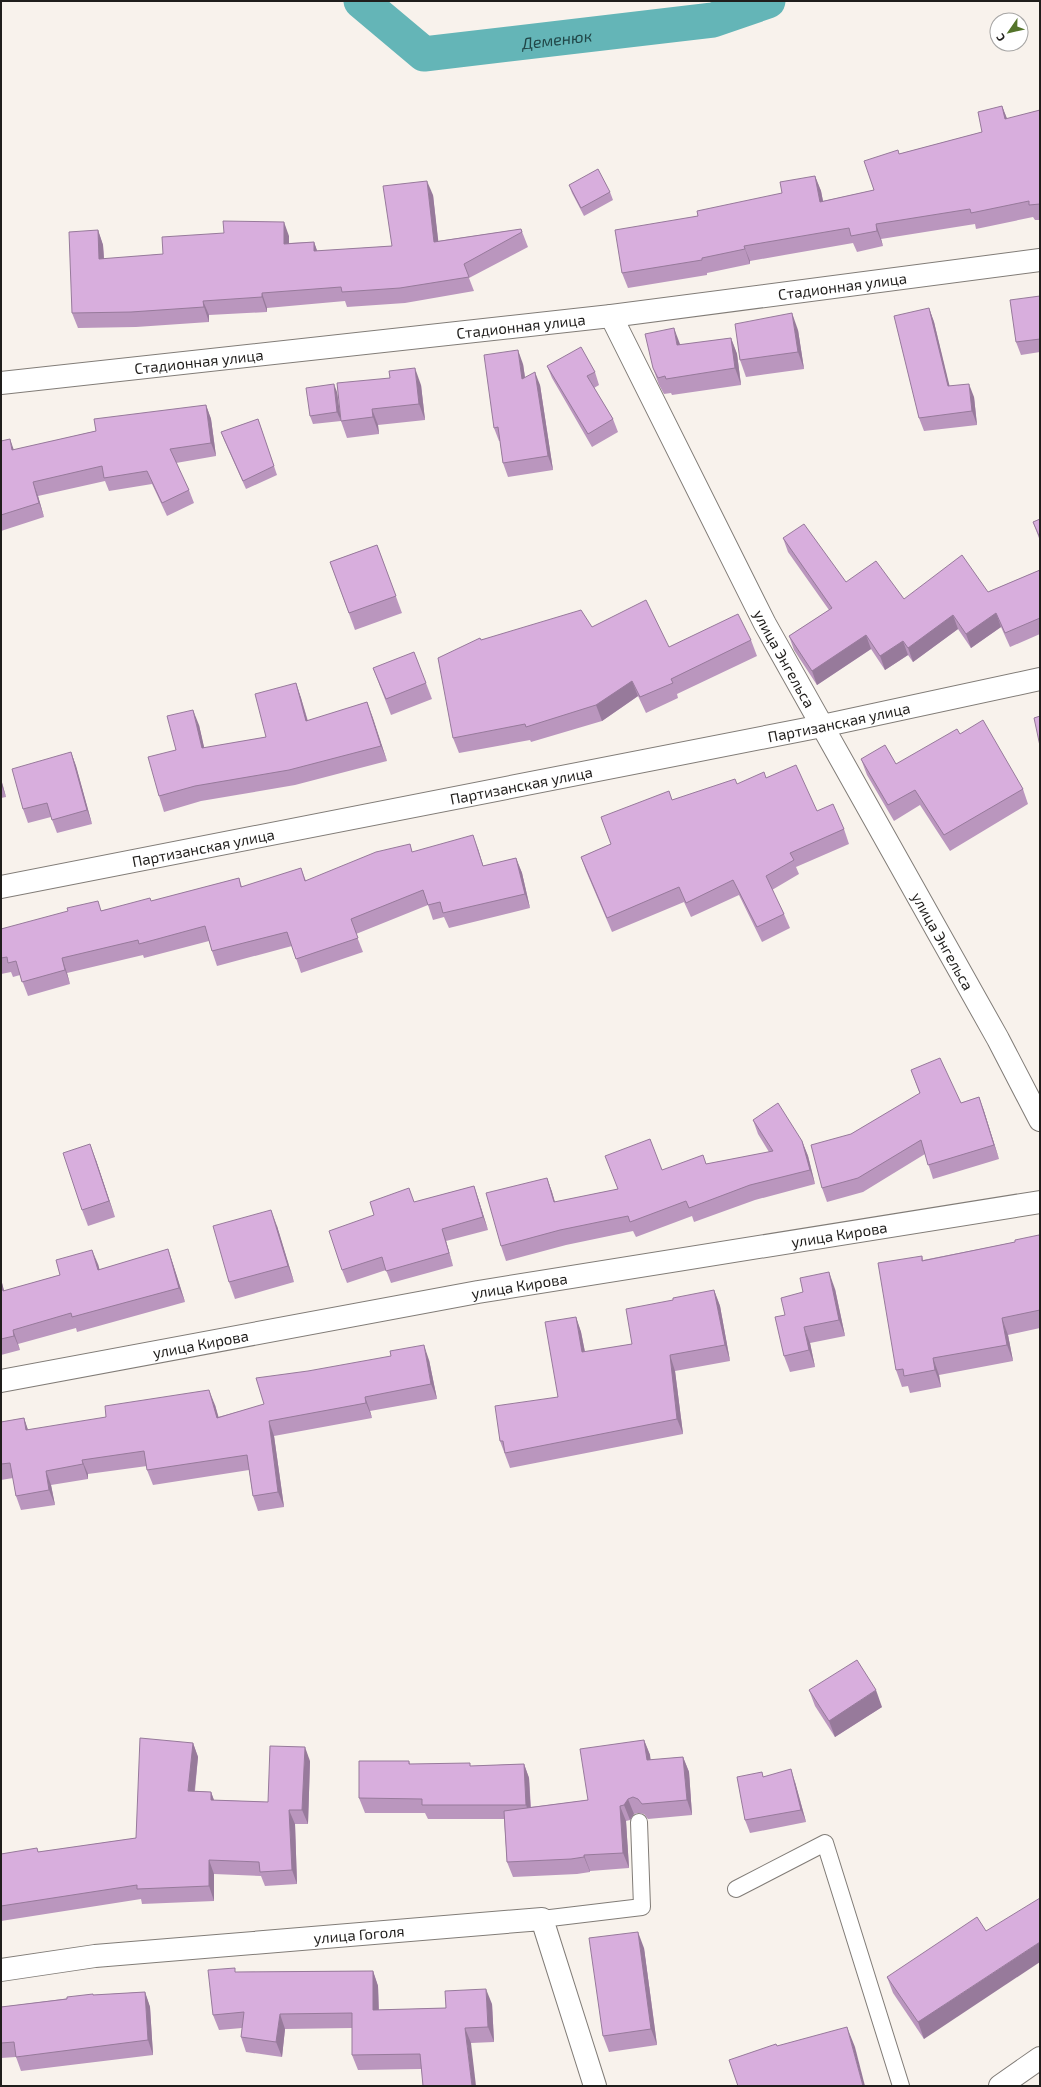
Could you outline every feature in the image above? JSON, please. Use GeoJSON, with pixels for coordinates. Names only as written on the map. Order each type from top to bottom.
{"type":"FeatureCollection","features":[{"type":"Feature","properties":{"kind":"street","name":"Стадионная улица"},"geometry":{"type":"LineString","coordinates":[[1,383],[611,316],[1040,260]]}},
{"type":"Feature","properties":{"kind":"street","name":"улица Энгельса"},"geometry":{"type":"LineString","coordinates":[[611,316],[765,624],[998,1040],[1040,1120]]}},
{"type":"Feature","properties":{"kind":"street","name":"Партизанская улица"},"geometry":{"type":"LineString","coordinates":[[1,887],[822,726],[1040,679]]}},
{"type":"Feature","properties":{"kind":"street","name":"улица Кирова"},"geometry":{"type":"LineString","coordinates":[[1,1381],[478,1292],[1040,1202]]}},
{"type":"Feature","properties":{"kind":"street","name":"улица Гоголя"},"geometry":{"type":"LineString","coordinates":[[1,1970],[95,1956],[542,1919]]}},
{"type":"Feature","properties":{"kind":"street"},"geometry":{"type":"LineString","coordinates":[[542,1919],[596,2086]]}},
{"type":"Feature","properties":{"kind":"street"},"geometry":{"type":"LineString","coordinates":[[1000,2086],[1040,2058]]}},
{"type":"Feature","properties":{"kind":"lane"},"geometry":{"type":"LineString","coordinates":[[542,1919],[642,1907],[639,1822]]}},
{"type":"Feature","properties":{"kind":"lane"},"geometry":{"type":"LineString","coordinates":[[736,1889],[825,1843],[900,2086]]}},
{"type":"Feature","properties":{"kind":"building"},"geometry":{"type":"Polygon","coordinates":[[[1002,106],[1005,119],[1040,110],[1040,204],[1029,205],[1029,201],[971,213],[970,209],[876,224],[877,231],[851,236],[849,228],[744,246],[745,249],[702,258],[702,260],[622,273],[615,230],[698,216],[697,211],[782,193],[780,182],[815,176],[820,202],[874,190],[864,161],[898,150],[899,154],[982,132],[978,112],[1002,106]]]}},
{"type":"Feature","properties":{"kind":"building"},"geometry":{"type":"Polygon","coordinates":[[[598,169],[610,192],[581,208],[569,185],[598,169]]]}},
{"type":"Feature","properties":{"kind":"building"},"geometry":{"type":"Polygon","coordinates":[[[427,181],[434,242],[521,229],[522,232],[464,264],[469,277],[400,288],[342,292],[341,287],[262,293],[262,297],[203,301],[204,307],[131,312],[72,313],[69,232],[98,230],[99,259],[163,254],[162,237],[224,233],[223,221],[284,222],[284,244],[314,242],[314,251],[392,246],[383,186],[427,181]]]}},
{"type":"Feature","properties":{"kind":"building"},"geometry":{"type":"Polygon","coordinates":[[[1040,296],[1040,339],[1016,342],[1010,300],[1040,296]]]}},
{"type":"Feature","properties":{"kind":"building"},"geometry":{"type":"Polygon","coordinates":[[[929,308],[948,386],[969,384],[972,411],[919,418],[894,316],[929,308]]]}},
{"type":"Feature","properties":{"kind":"building"},"geometry":{"type":"Polygon","coordinates":[[[792,313],[798,352],[740,360],[735,324],[792,313]]]}},
{"type":"Feature","properties":{"kind":"building"},"geometry":{"type":"Polygon","coordinates":[[[674,328],[677,345],[731,338],[735,368],[666,379],[665,376],[658,378],[653,368],[645,334],[674,328]]]}},
{"type":"Feature","properties":{"kind":"building"},"geometry":{"type":"Polygon","coordinates":[[[581,347],[595,372],[587,376],[613,419],[588,434],[547,366],[581,347]]]}},
{"type":"Feature","properties":{"kind":"building"},"geometry":{"type":"Polygon","coordinates":[[[518,350],[522,379],[535,372],[548,456],[503,463],[498,427],[494,428],[484,355],[518,350]]]}},
{"type":"Feature","properties":{"kind":"building"},"geometry":{"type":"Polygon","coordinates":[[[415,368],[419,404],[372,409],[373,417],[341,421],[337,383],[390,378],[389,371],[415,368]]]}},
{"type":"Feature","properties":{"kind":"building"},"geometry":{"type":"Polygon","coordinates":[[[334,384],[337,412],[310,416],[306,388],[334,384]]]}},
{"type":"Feature","properties":{"kind":"building"},"geometry":{"type":"Polygon","coordinates":[[[206,405],[211,443],[170,449],[189,490],[162,503],[147,471],[104,478],[102,466],[33,482],[39,503],[1,515],[1,441],[10,439],[12,450],[96,431],[94,419],[206,405]]]}},
{"type":"Feature","properties":{"kind":"building"},"geometry":{"type":"Polygon","coordinates":[[[258,419],[274,466],[243,481],[221,432],[258,419]]]}},
{"type":"Feature","properties":{"kind":"building"},"geometry":{"type":"Polygon","coordinates":[[[1040,519],[1040,538],[1033,522],[1040,519]]]}},
{"type":"Feature","properties":{"kind":"building"},"geometry":{"type":"Polygon","coordinates":[[[804,524],[846,582],[876,561],[904,599],[962,555],[988,592],[1040,570],[1040,618],[1005,633],[996,613],[966,634],[953,615],[908,648],[903,641],[880,656],[866,635],[812,671],[789,636],[832,608],[783,538],[804,524]]]}},
{"type":"Feature","properties":{"kind":"building"},"geometry":{"type":"Polygon","coordinates":[[[377,545],[396,596],[349,613],[330,562],[377,545]]]}},
{"type":"Feature","properties":{"kind":"building"},"geometry":{"type":"Polygon","coordinates":[[[646,600],[669,647],[738,614],[751,640],[671,679],[673,683],[640,697],[632,681],[596,705],[526,727],[525,724],[453,738],[438,658],[480,638],[481,640],[581,610],[592,627],[646,600]]]}},
{"type":"Feature","properties":{"kind":"building"},"geometry":{"type":"Polygon","coordinates":[[[414,652],[426,683],[386,699],[373,668],[414,652]]]}},
{"type":"Feature","properties":{"kind":"building"},"geometry":{"type":"Polygon","coordinates":[[[296,683],[306,721],[367,702],[381,746],[289,770],[195,786],[159,796],[148,757],[176,750],[167,716],[193,710],[202,748],[266,737],[255,694],[296,683]]]}},
{"type":"Feature","properties":{"kind":"building"},"geometry":{"type":"Polygon","coordinates":[[[1040,716],[1040,746],[1034,718],[1040,716]]]}},
{"type":"Feature","properties":{"kind":"building"},"geometry":{"type":"Polygon","coordinates":[[[983,720],[1023,789],[944,835],[915,790],[888,805],[861,759],[885,745],[896,764],[957,729],[960,734],[983,720]]]}},
{"type":"Feature","properties":{"kind":"building"},"geometry":{"type":"Polygon","coordinates":[[[71,752],[87,810],[52,820],[47,803],[23,809],[12,769],[71,752]]]}},
{"type":"Feature","properties":{"kind":"building"},"geometry":{"type":"Polygon","coordinates":[[[796,765],[817,811],[833,804],[844,829],[790,853],[794,860],[766,876],[784,914],[757,927],[733,880],[686,903],[679,887],[607,918],[581,857],[611,844],[601,817],[669,791],[672,800],[735,779],[737,784],[764,772],[766,778],[796,765]]]}},
{"type":"Feature","properties":{"kind":"building"},"geometry":{"type":"Polygon","coordinates":[[[473,835],[483,866],[516,858],[525,894],[443,913],[440,902],[428,905],[423,890],[351,919],[358,938],[296,959],[287,932],[212,951],[205,926],[139,944],[138,940],[62,958],[65,970],[22,982],[16,961],[8,963],[7,957],[1,958],[1,929],[68,911],[67,908],[98,901],[101,911],[150,898],[151,901],[239,878],[241,887],[301,868],[305,881],[376,852],[410,844],[412,852],[473,835]]]}},
{"type":"Feature","properties":{"kind":"building"},"geometry":{"type":"Polygon","coordinates":[[[940,1058],[961,1103],[979,1097],[994,1145],[928,1165],[921,1140],[858,1178],[822,1188],[811,1145],[851,1134],[920,1093],[911,1070],[940,1058]]]}},
{"type":"Feature","properties":{"kind":"building"},"geometry":{"type":"Polygon","coordinates":[[[778,1103],[802,1141],[810,1170],[750,1185],[689,1208],[686,1201],[630,1222],[628,1216],[560,1230],[501,1246],[486,1193],[547,1178],[554,1202],[618,1189],[605,1156],[650,1139],[662,1170],[703,1155],[706,1164],[773,1151],[753,1120],[778,1103]]]}},
{"type":"Feature","properties":{"kind":"building"},"geometry":{"type":"Polygon","coordinates":[[[90,1144],[109,1201],[82,1210],[63,1153],[90,1144]]]}},
{"type":"Feature","properties":{"kind":"building"},"geometry":{"type":"Polygon","coordinates":[[[474,1186],[483,1217],[442,1229],[449,1253],[386,1271],[382,1257],[342,1270],[329,1231],[374,1215],[370,1202],[409,1188],[414,1202],[474,1186]]]}},
{"type":"Feature","properties":{"kind":"building"},"geometry":{"type":"Polygon","coordinates":[[[271,1210],[288,1266],[229,1282],[213,1226],[271,1210]]]}},
{"type":"Feature","properties":{"kind":"building"},"geometry":{"type":"Polygon","coordinates":[[[1039,1235],[1040,1310],[1002,1318],[1007,1345],[933,1358],[935,1370],[904,1376],[903,1369],[896,1370],[878,1263],[922,1256],[922,1261],[1015,1242],[1015,1240],[1039,1235]]]}},
{"type":"Feature","properties":{"kind":"building"},"geometry":{"type":"Polygon","coordinates":[[[168,1249],[179,1288],[72,1317],[71,1313],[13,1330],[14,1336],[1,1339],[1,1284],[3,1291],[60,1275],[56,1260],[92,1250],[98,1270],[168,1249]]]}},
{"type":"Feature","properties":{"kind":"building"},"geometry":{"type":"Polygon","coordinates":[[[829,1272],[839,1320],[804,1327],[809,1350],[784,1356],[775,1317],[785,1315],[781,1298],[803,1292],[800,1278],[829,1272]]]}},
{"type":"Feature","properties":{"kind":"building"},"geometry":{"type":"Polygon","coordinates":[[[714,1290],[725,1345],[670,1355],[677,1419],[505,1453],[503,1441],[500,1441],[495,1406],[558,1397],[545,1322],[576,1317],[582,1352],[632,1344],[626,1309],[714,1290]]]}},
{"type":"Feature","properties":{"kind":"building"},"geometry":{"type":"Polygon","coordinates":[[[424,1345],[431,1384],[365,1397],[366,1403],[269,1421],[278,1492],[253,1496],[247,1455],[147,1470],[144,1451],[82,1460],[83,1464],[46,1471],[49,1490],[16,1496],[10,1463],[1,1464],[1,1422],[24,1418],[26,1430],[106,1417],[105,1406],[209,1390],[217,1418],[264,1404],[256,1378],[308,1371],[391,1356],[390,1351],[424,1345]]]}},
{"type":"Feature","properties":{"kind":"building"},"geometry":{"type":"Polygon","coordinates":[[[857,1660],[876,1690],[829,1721],[809,1690],[857,1660]]]}},
{"type":"Feature","properties":{"kind":"building"},"geometry":{"type":"Polygon","coordinates":[[[140,1738],[193,1743],[188,1791],[211,1792],[211,1800],[268,1802],[270,1746],[305,1747],[302,1810],[289,1810],[292,1870],[260,1872],[259,1862],[209,1860],[209,1886],[137,1889],[137,1885],[1,1906],[1,1854],[37,1848],[38,1852],[136,1838],[140,1738]]]}},
{"type":"Feature","properties":{"kind":"building"},"geometry":{"type":"Polygon","coordinates":[[[644,1740],[647,1760],[683,1757],[687,1800],[642,1804],[638,1799],[633,1797],[628,1799],[624,1805],[620,1806],[623,1853],[584,1855],[584,1857],[571,1859],[507,1862],[504,1811],[588,1800],[580,1749],[644,1740]]]}},
{"type":"Feature","properties":{"kind":"building"},"geometry":{"type":"Polygon","coordinates":[[[359,1761],[409,1761],[409,1764],[470,1763],[470,1766],[524,1764],[526,1805],[422,1805],[422,1799],[359,1798],[359,1761]]]}},
{"type":"Feature","properties":{"kind":"building"},"geometry":{"type":"Polygon","coordinates":[[[791,1769],[801,1810],[745,1820],[737,1777],[762,1772],[763,1777],[791,1769]]]}},
{"type":"Feature","properties":{"kind":"building"},"geometry":{"type":"Polygon","coordinates":[[[1040,1898],[1040,1942],[918,2022],[887,1977],[977,1917],[986,1931],[1040,1898]]]}},
{"type":"Feature","properties":{"kind":"building"},"geometry":{"type":"Polygon","coordinates":[[[638,1932],[651,2029],[603,2036],[589,1938],[638,1932]]]}},
{"type":"Feature","properties":{"kind":"building"},"geometry":{"type":"Polygon","coordinates":[[[235,1968],[235,1972],[373,1971],[373,2010],[446,2008],[445,1991],[486,1989],[488,2027],[465,2028],[472,2086],[423,2086],[420,2054],[352,2055],[352,2013],[280,2014],[276,2042],[241,2037],[244,2012],[213,2015],[208,1970],[235,1968]]]}},
{"type":"Feature","properties":{"kind":"building"},"geometry":{"type":"Polygon","coordinates":[[[145,1992],[148,2040],[16,2057],[14,2042],[1,2043],[1,2007],[67,1999],[67,1997],[93,1994],[145,1992]]]}},
{"type":"Feature","properties":{"kind":"building"},"geometry":{"type":"Polygon","coordinates":[[[847,2027],[863,2086],[738,2086],[729,2060],[776,2044],[777,2046],[847,2027]]]}},
{"type":"Feature","properties":{"kind":"waterway","name":"Деменюк"},"geometry":{"type":"LineString","coordinates":[[361,1],[424,54],[713,20],[768,1]]}}]}
